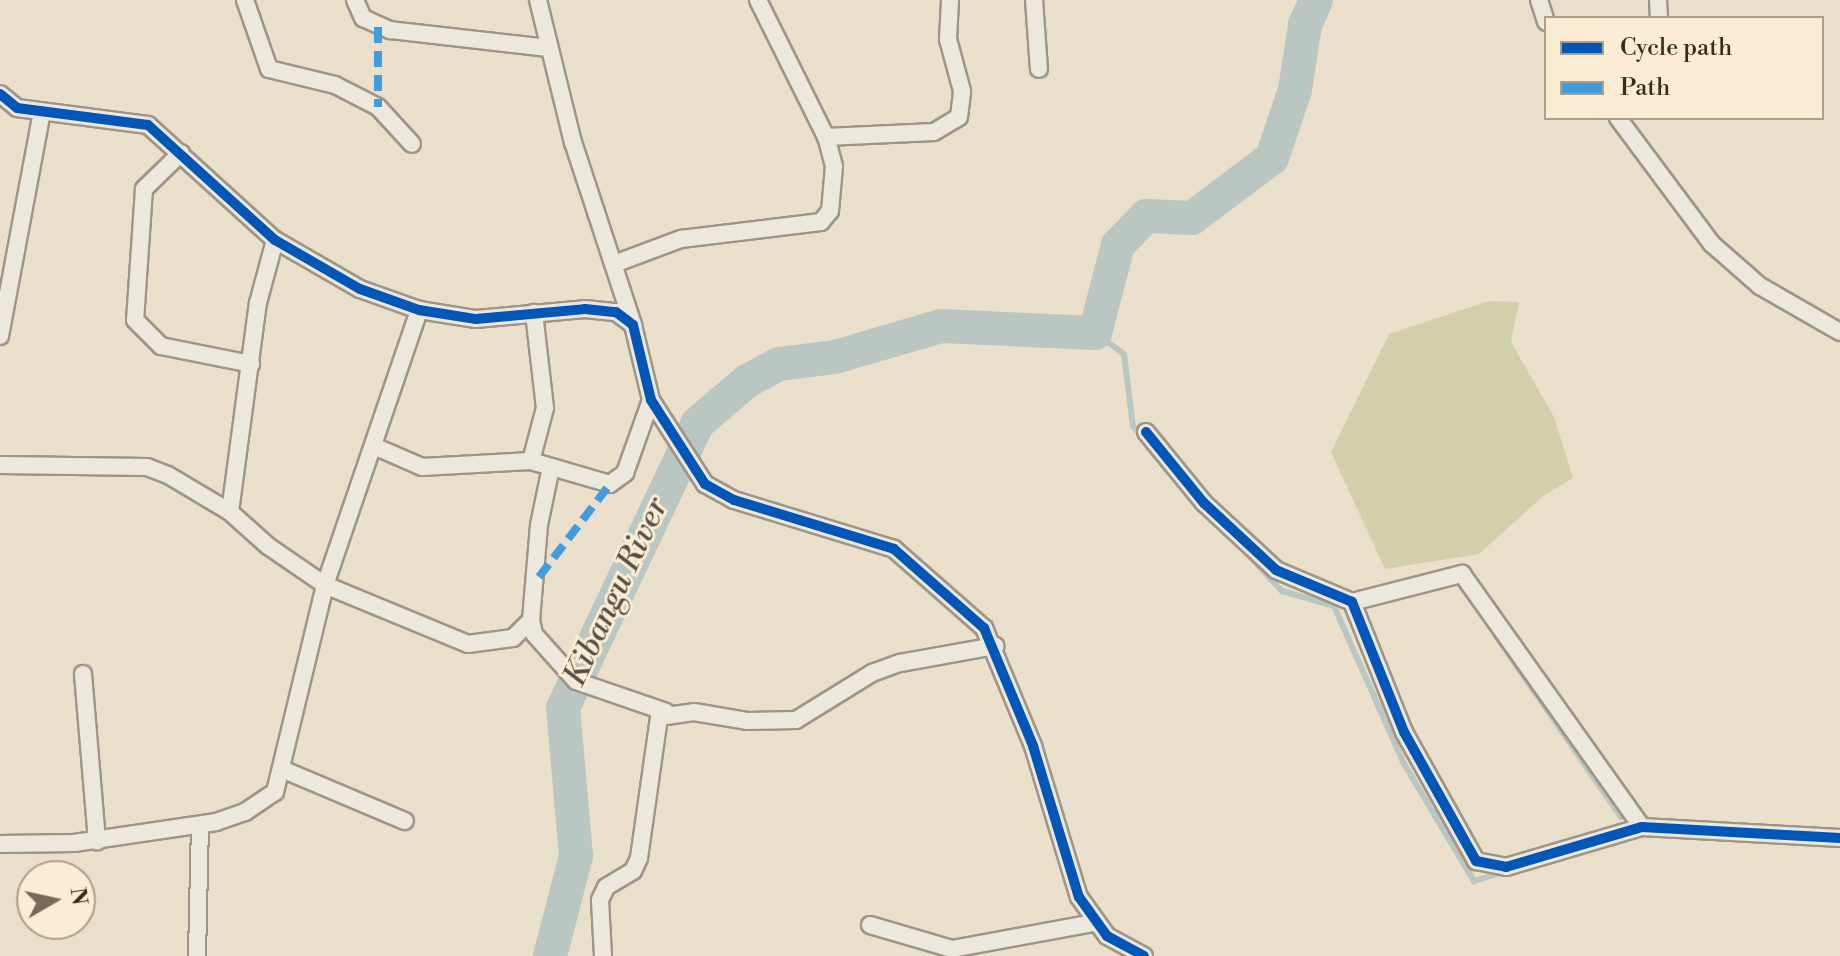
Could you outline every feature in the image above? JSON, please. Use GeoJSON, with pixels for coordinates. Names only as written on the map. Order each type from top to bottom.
{"type":"FeatureCollection","features":[{"type":"Feature","properties":{"kind":"street"},"geometry":{"type":"LineString","coordinates":[[245,0],[269,69],[335,85],[378,107],[412,144]]}},
{"type":"Feature","properties":{"kind":"street"},"geometry":{"type":"LineString","coordinates":[[355,0],[363,18],[390,30],[549,48]]}},
{"type":"Feature","properties":{"kind":"street"},"geometry":{"type":"LineString","coordinates":[[538,0],[573,142],[633,325],[651,400],[705,484],[734,500],[894,549],[963,607],[995,646],[1079,897],[1093,923],[1127,950],[1144,956]]}},
{"type":"Feature","properties":{"kind":"street"},"geometry":{"type":"LineString","coordinates":[[614,264],[681,239],[821,222],[835,190],[826,137],[758,0]]}},
{"type":"Feature","properties":{"kind":"street"},"geometry":{"type":"LineString","coordinates":[[826,137],[950,127],[962,109],[962,91],[948,39],[950,0]]}},
{"type":"Feature","properties":{"kind":"street"},"geometry":{"type":"LineString","coordinates":[[1034,0],[1039,69]]}},
{"type":"Feature","properties":{"kind":"street"},"geometry":{"type":"LineString","coordinates":[[0,94],[17,108],[148,125],[275,240],[360,289],[419,310],[476,319],[599,309],[616,312],[633,325]]}},
{"type":"Feature","properties":{"kind":"street"},"geometry":{"type":"LineString","coordinates":[[0,336],[42,112]]}},
{"type":"Feature","properties":{"kind":"street"},"geometry":{"type":"LineString","coordinates":[[1619,120],[1712,244],[1760,286],[1840,332]]}},
{"type":"Feature","properties":{"kind":"street"},"geometry":{"type":"LineString","coordinates":[[181,153],[144,189],[135,320],[161,346],[251,364]]}},
{"type":"Feature","properties":{"kind":"street"},"geometry":{"type":"LineString","coordinates":[[230,512],[258,303],[275,240]]}},
{"type":"Feature","properties":{"kind":"street"},"geometry":{"type":"LineString","coordinates":[[0,844],[97,841],[200,825],[245,812],[268,799],[284,770],[325,585],[376,447],[419,310]]}},
{"type":"Feature","properties":{"kind":"street"},"geometry":{"type":"LineString","coordinates":[[531,461],[545,408],[534,313]]}},
{"type":"Feature","properties":{"kind":"street"},"geometry":{"type":"LineString","coordinates":[[376,447],[422,467],[531,461],[610,484],[625,473],[651,400]]}},
{"type":"Feature","properties":{"kind":"street"},"geometry":{"type":"LineString","coordinates":[[1146,432],[1204,503],[1276,570],[1352,602],[1462,574],[1642,827]]}},
{"type":"Feature","properties":{"kind":"street"},"geometry":{"type":"LineString","coordinates":[[0,465],[147,467],[230,512],[268,546],[325,585],[468,644],[513,638],[531,620]]}},
{"type":"Feature","properties":{"kind":"street"},"geometry":{"type":"LineString","coordinates":[[551,467],[531,620],[548,654],[576,681],[666,712],[796,720],[886,668],[995,646]]}},
{"type":"Feature","properties":{"kind":"street"},"geometry":{"type":"LineString","coordinates":[[1352,602],[1404,732],[1476,861],[1506,867],[1642,827],[1840,838]]}},
{"type":"Feature","properties":{"kind":"street"},"geometry":{"type":"LineString","coordinates":[[83,674],[97,841]]}},
{"type":"Feature","properties":{"kind":"street"},"geometry":{"type":"LineString","coordinates":[[603,956],[600,900],[606,887],[633,871],[639,858],[654,728],[666,712]]}},
{"type":"Feature","properties":{"kind":"street"},"geometry":{"type":"LineString","coordinates":[[284,770],[405,821]]}},
{"type":"Feature","properties":{"kind":"street"},"geometry":{"type":"LineString","coordinates":[[197,956],[200,825]]}},
{"type":"Feature","properties":{"kind":"street"},"geometry":{"type":"LineString","coordinates":[[870,925],[940,947],[974,951],[1093,923]]}},
{"type":"Feature","properties":{"kind":"green space"},"geometry":{"type":"Polygon","coordinates":[[[1489,301],[1519,302],[1511,342],[1554,417],[1573,478],[1543,496],[1479,554],[1385,569],[1331,452],[1389,334],[1489,301]]]}},
{"type":"Feature","properties":{"kind":"waterway","name":"Kibangu River"},"geometry":{"type":"LineString","coordinates":[[550,956],[576,856],[563,708],[698,423],[747,381],[779,364],[835,357],[941,326],[1095,333],[1118,245],[1146,216],[1192,218],[1272,158],[1295,90],[1305,25],[1316,0]]}},
{"type":"Feature","properties":{"kind":"waterway"},"geometry":{"type":"LineString","coordinates":[[1095,333],[1124,354],[1133,426],[1143,439]]}},
{"type":"Feature","properties":{"kind":"waterway"},"geometry":{"type":"LineString","coordinates":[[1242,548],[1282,591],[1334,606],[1403,762],[1474,881],[1507,871]]}},
{"type":"Feature","properties":{"kind":"waterway"},"geometry":{"type":"LineString","coordinates":[[1496,636],[1621,817]]}},
{"type":"Feature","properties":{"kind":"marked path"},"geometry":{"type":"LineString","coordinates":[[378,27],[378,107]]}},
{"type":"Feature","properties":{"kind":"marked path"},"geometry":{"type":"LineString","coordinates":[[539,577],[610,484]]}},
{"type":"Feature","properties":{"kind":"cycle path"},"geometry":{"type":"LineString","coordinates":[[0,94],[17,108],[148,125],[275,240],[360,289],[419,310],[476,319],[585,309],[616,312],[633,325],[651,400],[705,484],[734,500],[894,549],[984,628],[1033,746],[1079,897],[1107,936],[1144,956]]}},
{"type":"Feature","properties":{"kind":"cycle path"},"geometry":{"type":"LineString","coordinates":[[1146,432],[1204,503],[1276,570],[1352,602],[1404,732],[1476,861],[1506,867],[1642,827],[1840,838]]}}]}
